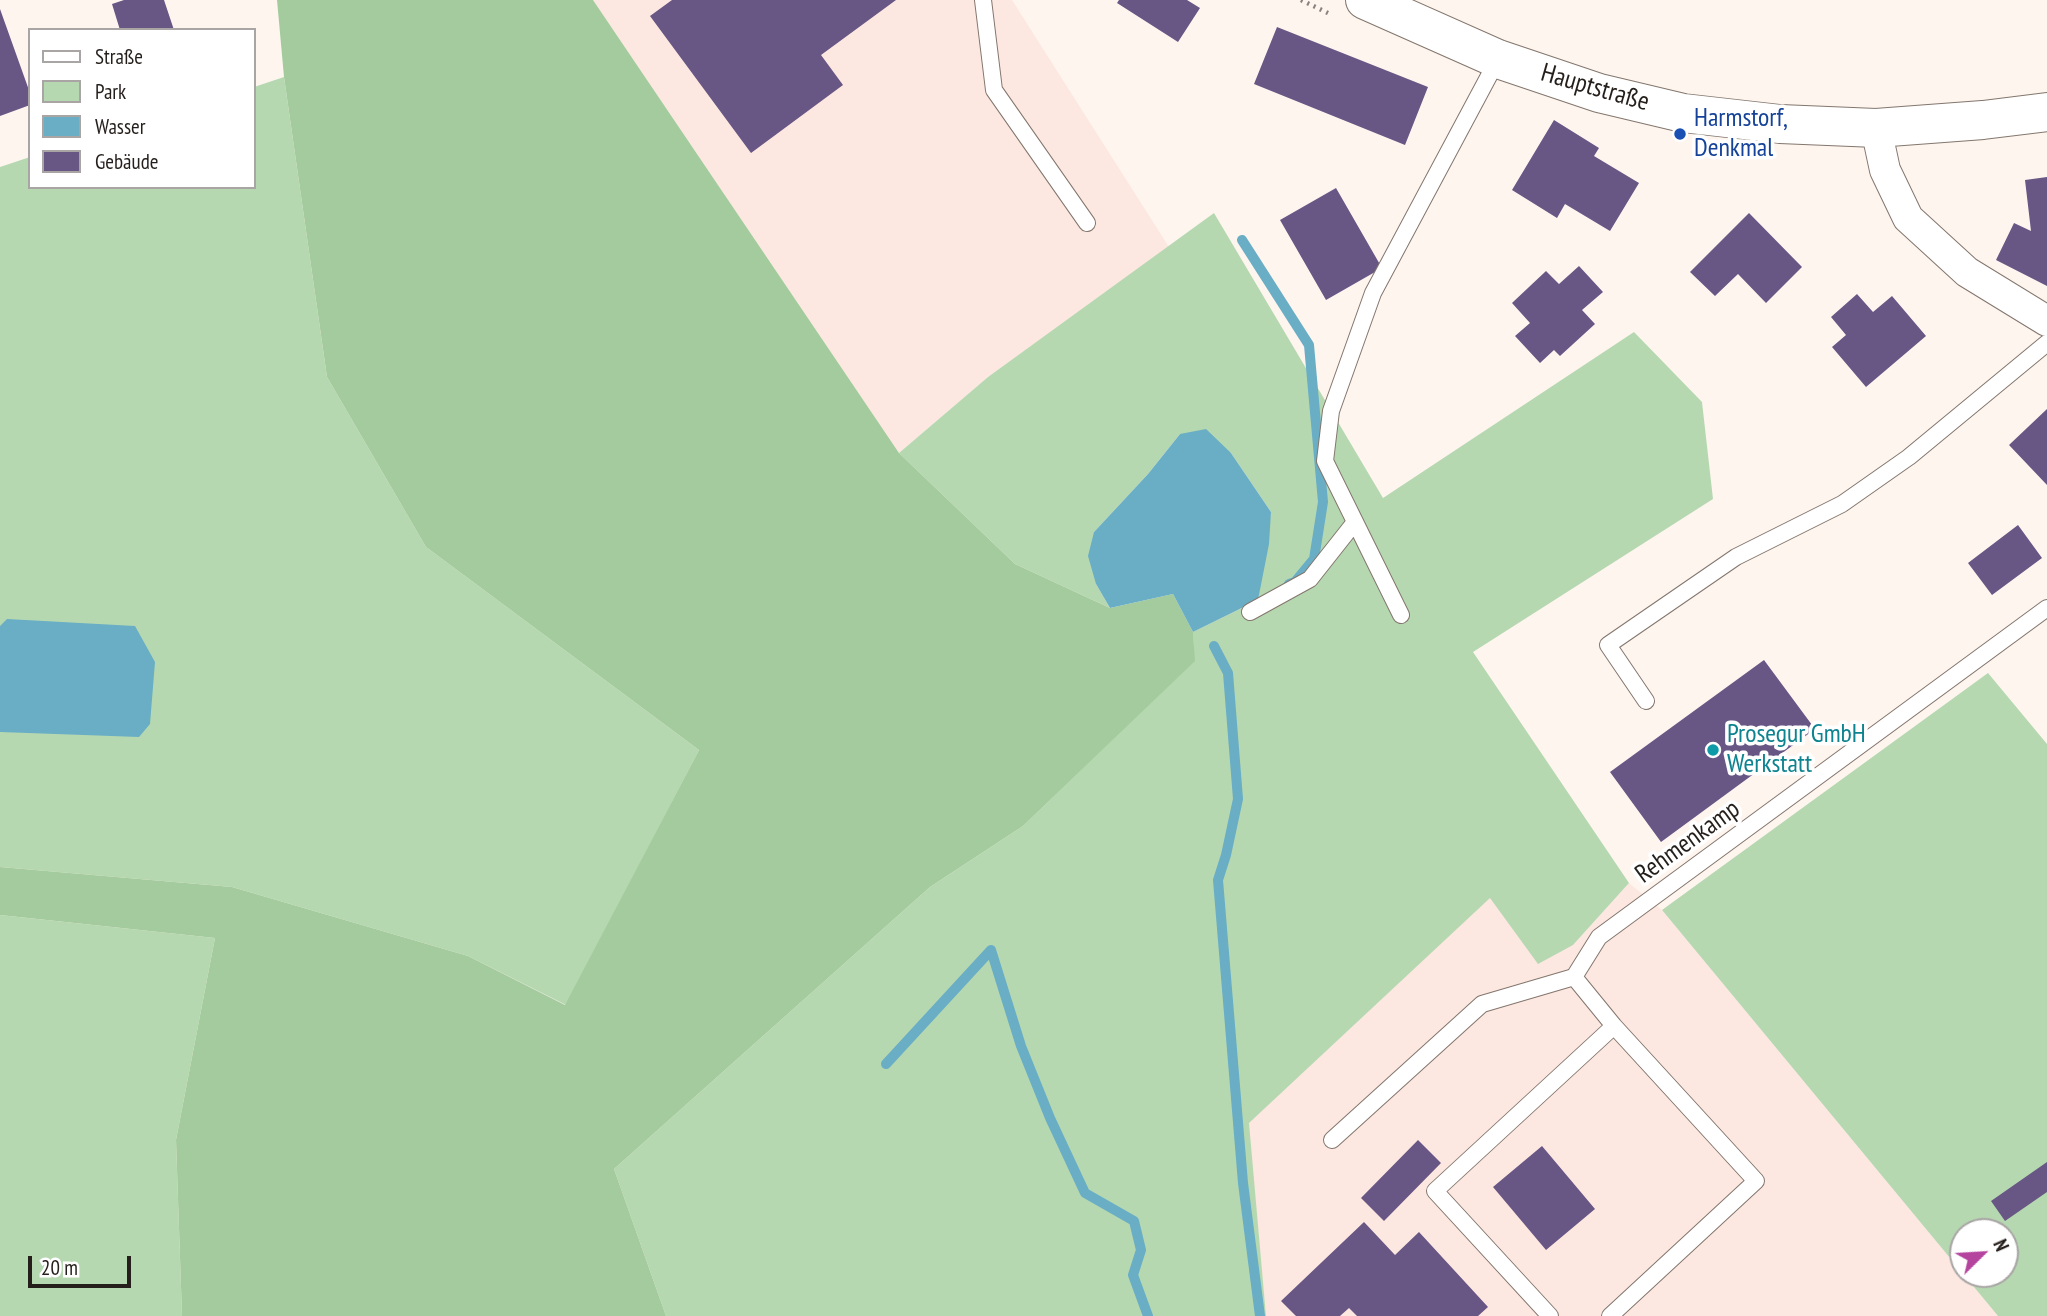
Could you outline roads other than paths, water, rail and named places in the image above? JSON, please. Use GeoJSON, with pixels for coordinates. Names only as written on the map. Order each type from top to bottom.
{"type":"FeatureCollection","features":[{"type":"Feature","properties":{"kind":"main road","name":"Hauptstraße"},"geometry":{"type":"LineString","coordinates":[[1365,0],[1498,59],[1599,93],[1683,113],[1780,124],[1876,128],[2047,112]]}},
{"type":"Feature","properties":{"kind":"street"},"geometry":{"type":"LineString","coordinates":[[1876,128],[1885,170],[1908,218],[1967,272],[2047,321]]}},
{"type":"Feature","properties":{"kind":"lane"},"geometry":{"type":"LineString","coordinates":[[982,0],[994,90],[1087,223]]}},
{"type":"Feature","properties":{"kind":"lane"},"geometry":{"type":"LineString","coordinates":[[1401,615],[1325,461],[1331,411],[1373,293],[1498,59]]}},
{"type":"Feature","properties":{"kind":"lane"},"geometry":{"type":"LineString","coordinates":[[1646,701],[1608,645],[1736,557],[1853,496],[1909,457],[2047,343]]}},
{"type":"Feature","properties":{"kind":"lane"},"geometry":{"type":"LineString","coordinates":[[1250,612],[1310,579],[1355,522]]}},
{"type":"Feature","properties":{"kind":"lane","name":"Rehmenkamp"},"geometry":{"type":"LineString","coordinates":[[1574,977],[1599,937],[2047,608]]}},
{"type":"Feature","properties":{"kind":"lane"},"geometry":{"type":"LineString","coordinates":[[1332,1140],[1482,1004],[1574,977],[1614,1026],[1756,1181],[1610,1316]]}},
{"type":"Feature","properties":{"kind":"lane"},"geometry":{"type":"LineString","coordinates":[[1550,1316],[1435,1191],[1614,1026]]}},
{"type":"Feature","properties":{"kind":"water"},"geometry":{"type":"Polygon","coordinates":[[[1206,429],[1231,453],[1271,512],[1269,544],[1258,600],[1193,632],[1173,594],[1110,608],[1096,584],[1088,556],[1094,532],[1148,474],[1180,434],[1206,429]]]}},
{"type":"Feature","properties":{"kind":"water"},"geometry":{"type":"Polygon","coordinates":[[[7,619],[135,626],[155,662],[150,724],[139,737],[0,732],[0,626],[7,619]]]}},
{"type":"Feature","properties":{"kind":"waterway"},"geometry":{"type":"LineString","coordinates":[[1242,240],[1309,345],[1323,502],[1314,559],[1295,582],[1289,584]]}},
{"type":"Feature","properties":{"kind":"waterway"},"geometry":{"type":"LineString","coordinates":[[1214,646],[1228,673],[1238,799],[1218,880],[1243,1183],[1260,1316]]}},
{"type":"Feature","properties":{"kind":"waterway"},"geometry":{"type":"LineString","coordinates":[[886,1064],[991,950],[1021,1046],[1050,1118],[1085,1193],[1134,1221],[1141,1250],[1133,1275],[1148,1316]]}},
{"type":"Feature","properties":{"kind":"place","name":"Harmstorf, Denkmal"},"geometry":{"type":"Point","coordinates":[1680,134]}},
{"type":"Feature","properties":{"kind":"place","name":"Prosegur GmbH Werkstatt"},"geometry":{"type":"Point","coordinates":[1713,750]}}]}
